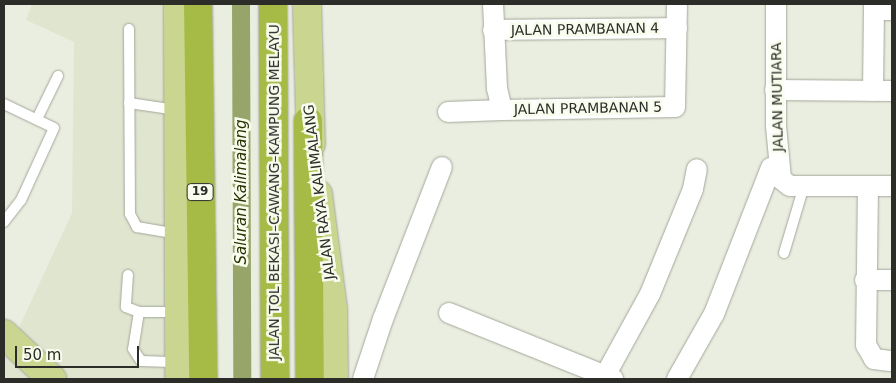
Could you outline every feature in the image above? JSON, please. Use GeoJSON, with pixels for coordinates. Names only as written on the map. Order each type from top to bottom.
{"type":"FeatureCollection","features":[{"type":"Feature","properties":{"kind":"highway","name":"19"},"geometry":{"type":"LineString","coordinates":[[198,4],[203,379]]}},
{"type":"Feature","properties":{"kind":"highway","name":"JALAN TOL BEKASI–CAWANG–KAMPUNG MELAYU"},"geometry":{"type":"LineString","coordinates":[[273,4],[276,379]]}},
{"type":"Feature","properties":{"kind":"highway"},"geometry":{"type":"LineString","coordinates":[[308,121],[310,379]]}},
{"type":"Feature","properties":{"kind":"main road"},"geometry":{"type":"LineString","coordinates":[[178,4],[179,371]]}},
{"type":"Feature","properties":{"kind":"main road","name":"JALAN RAYA KALIMALANG"},"geometry":{"type":"LineString","coordinates":[[307,4],[308,121],[333,309],[334,379]]}},
{"type":"Feature","properties":{"kind":"main road"},"geometry":{"type":"LineString","coordinates":[[4,334],[52,379]]}},
{"type":"Feature","properties":{"kind":"street"},"geometry":{"type":"LineString","coordinates":[[492,4],[496,88],[502,110]]}},
{"type":"Feature","properties":{"kind":"street"},"geometry":{"type":"LineString","coordinates":[[677,4],[677,28]]}},
{"type":"Feature","properties":{"kind":"street","name":"JALAN MUTIARA"},"geometry":{"type":"LineString","coordinates":[[776,4],[775,90],[779,171],[781,179],[797,186]]}},
{"type":"Feature","properties":{"kind":"street"},"geometry":{"type":"LineString","coordinates":[[775,90],[883,91],[880,8]]}},
{"type":"Feature","properties":{"kind":"street","name":"JALAN PRAMBANAN 4"},"geometry":{"type":"LineString","coordinates":[[493,30],[677,28]]}},
{"type":"Feature","properties":{"kind":"street","name":"JALAN PRAMBANAN 5"},"geometry":{"type":"LineString","coordinates":[[448,112],[675,106],[677,28]]}},
{"type":"Feature","properties":{"kind":"street"},"geometry":{"type":"LineString","coordinates":[[363,379],[382,319],[442,167]]}},
{"type":"Feature","properties":{"kind":"street"},"geometry":{"type":"LineString","coordinates":[[677,379],[714,314],[771,168]]}},
{"type":"Feature","properties":{"kind":"street"},"geometry":{"type":"LineString","coordinates":[[449,313],[610,377],[650,294],[693,189],[696,169]]}},
{"type":"Feature","properties":{"kind":"street"},"geometry":{"type":"LineString","coordinates":[[797,186],[892,186]]}},
{"type":"Feature","properties":{"kind":"street"},"geometry":{"type":"LineString","coordinates":[[868,186],[865,280],[868,353],[874,359],[890,362]]}},
{"type":"Feature","properties":{"kind":"street"},"geometry":{"type":"LineString","coordinates":[[865,280],[892,280]]}},
{"type":"Feature","properties":{"kind":"lane"},"geometry":{"type":"LineString","coordinates":[[129,29],[128,103],[133,221],[137,227],[178,234]]}},
{"type":"Feature","properties":{"kind":"lane"},"geometry":{"type":"LineString","coordinates":[[37,119],[58,76]]}},
{"type":"Feature","properties":{"kind":"lane"},"geometry":{"type":"LineString","coordinates":[[128,103],[179,111]]}},
{"type":"Feature","properties":{"kind":"lane"},"geometry":{"type":"LineString","coordinates":[[4,104],[54,128],[21,200],[4,222]]}},
{"type":"Feature","properties":{"kind":"lane"},"geometry":{"type":"LineString","coordinates":[[784,253],[797,186]]}},
{"type":"Feature","properties":{"kind":"lane"},"geometry":{"type":"LineString","coordinates":[[128,275],[126,307],[139,312],[178,312]]}},
{"type":"Feature","properties":{"kind":"lane"},"geometry":{"type":"LineString","coordinates":[[139,312],[134,349],[141,361],[179,371]]}},
{"type":"Feature","properties":{"kind":"shaded area"},"geometry":{"type":"Polygon","coordinates":[[[32,4],[178,4],[179,379],[4,379],[4,360],[72,213],[74,42],[26,20],[32,4]]]}},
{"type":"Feature","properties":{"kind":"waterway","name":"Saluran Kalimalang"},"geometry":{"type":"LineString","coordinates":[[241,4],[242,379]]}}]}
